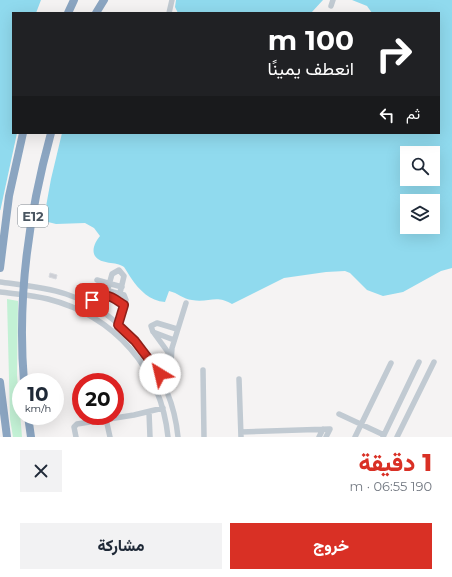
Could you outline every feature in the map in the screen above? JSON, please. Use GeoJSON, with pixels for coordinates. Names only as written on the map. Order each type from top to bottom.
{"type":"FeatureCollection","features":[{"type":"Feature","properties":{"kind":"highway"},"geometry":{"type":"LineString","coordinates":[[68,12],[74,0]]}},
{"type":"Feature","properties":{"kind":"highway"},"geometry":{"type":"LineString","coordinates":[[97,12],[104,0]]}},
{"type":"Feature","properties":{"kind":"highway","name":"E12"},"geometry":{"type":"LineString","coordinates":[[0,268],[9,196],[23,134]]}},
{"type":"Feature","properties":{"kind":"highway","name":"E12"},"geometry":{"type":"LineString","coordinates":[[24,373],[24,300],[33,216],[51,134]]}},
{"type":"Feature","properties":{"kind":"highway"},"geometry":{"type":"LineString","coordinates":[[0,382],[5,434]]}},
{"type":"Feature","properties":{"kind":"highway"},"geometry":{"type":"LineString","coordinates":[[29,425],[31,437]]}},
{"type":"Feature","properties":{"kind":"street"},"geometry":{"type":"LineString","coordinates":[[169,12],[172,0]]}},
{"type":"Feature","properties":{"kind":"street"},"geometry":{"type":"LineString","coordinates":[[105,293],[113,272],[119,270],[124,276],[121,290]]}},
{"type":"Feature","properties":{"kind":"street"},"geometry":{"type":"LineString","coordinates":[[97,280],[121,290],[126,297],[118,325]]}},
{"type":"Feature","properties":{"kind":"street"},"geometry":{"type":"LineString","coordinates":[[0,282],[51,290],[66,294],[87,304],[118,325],[135,341],[158,374],[172,408],[178,437]]}},
{"type":"Feature","properties":{"kind":"street"},"geometry":{"type":"LineString","coordinates":[[87,304],[105,293],[121,290]]}},
{"type":"Feature","properties":{"kind":"street"},"geometry":{"type":"LineString","coordinates":[[0,292],[35,296],[56,301],[100,320],[124,340],[140,359],[152,381],[163,408],[168,437]]}},
{"type":"Feature","properties":{"kind":"street"},"geometry":{"type":"LineString","coordinates":[[105,293],[124,305]]}},
{"type":"Feature","properties":{"kind":"street"},"geometry":{"type":"LineString","coordinates":[[165,389],[169,379],[170,355],[186,303]]}},
{"type":"Feature","properties":{"kind":"street"},"geometry":{"type":"LineString","coordinates":[[170,355],[151,328],[155,323],[177,329]]}},
{"type":"Feature","properties":{"kind":"street"},"geometry":{"type":"LineString","coordinates":[[154,333],[174,340]]}},
{"type":"Feature","properties":{"kind":"street"},"geometry":{"type":"LineString","coordinates":[[339,414],[383,436],[419,362]]}},
{"type":"Feature","properties":{"kind":"street"},"geometry":{"type":"LineString","coordinates":[[397,437],[434,362]]}},
{"type":"Feature","properties":{"kind":"street"},"geometry":{"type":"LineString","coordinates":[[355,437],[391,363]]}},
{"type":"Feature","properties":{"kind":"street"},"geometry":{"type":"LineString","coordinates":[[158,374],[164,374],[170,370]]}},
{"type":"Feature","properties":{"kind":"street"},"geometry":{"type":"LineString","coordinates":[[203,370],[204,437]]}},
{"type":"Feature","properties":{"kind":"street"},"geometry":{"type":"LineString","coordinates":[[239,379],[241,434],[330,429],[326,437]]}},
{"type":"Feature","properties":{"kind":"street"},"geometry":{"type":"LineString","coordinates":[[124,417],[163,408]]}},
{"type":"Feature","properties":{"kind":"street"},"geometry":{"type":"LineString","coordinates":[[149,412],[150,437]]}},
{"type":"Feature","properties":{"kind":"street"},"geometry":{"type":"LineString","coordinates":[[75,425],[76,437]]}},
{"type":"Feature","properties":{"kind":"street"},"geometry":{"type":"LineString","coordinates":[[107,425],[110,437]]}},
{"type":"Feature","properties":{"kind":"street"},"geometry":{"type":"LineString","coordinates":[[319,437],[323,429]]}},
{"type":"Feature","properties":{"kind":"green space"},"geometry":{"type":"Polygon","coordinates":[[[7,299],[18,301],[17,373],[12,373],[12,425],[21,425],[22,437],[13,437],[10,419],[7,299]]]}},
{"type":"Feature","properties":{"kind":"water"},"geometry":{"type":"Polygon","coordinates":[[[0,0],[41,0],[36,12],[12,12],[12,134],[440,134],[440,12],[371,12],[367,6],[352,0],[452,0],[452,268],[441,271],[403,292],[383,296],[367,290],[350,273],[345,271],[284,278],[232,304],[217,299],[198,301],[169,291],[165,302],[154,300],[141,291],[121,265],[98,259],[95,256],[94,248],[100,236],[94,228],[85,223],[56,224],[0,210],[0,0]]]}},
{"type":"Feature","properties":{"kind":"water"},"geometry":{"type":"Polygon","coordinates":[[[176,0],[323,0],[312,12],[178,12],[175,7],[176,0]]]}},
{"type":"Feature","properties":{"kind":"pier"},"geometry":{"type":"Polygon","coordinates":[[[17,134],[62,134],[51,179],[43,223],[0,212],[17,134]]]}},
{"type":"Feature","properties":{"kind":"building"},"geometry":{"type":"Polygon","coordinates":[[[50,273],[57,275],[56,279],[49,277],[50,273]]]}},
{"type":"Feature","properties":{"kind":"route"},"geometry":{"type":"LineString","coordinates":[[92,300],[103,294],[107,294],[124,305],[118,325],[135,341],[158,374],[160,374]]}}]}
